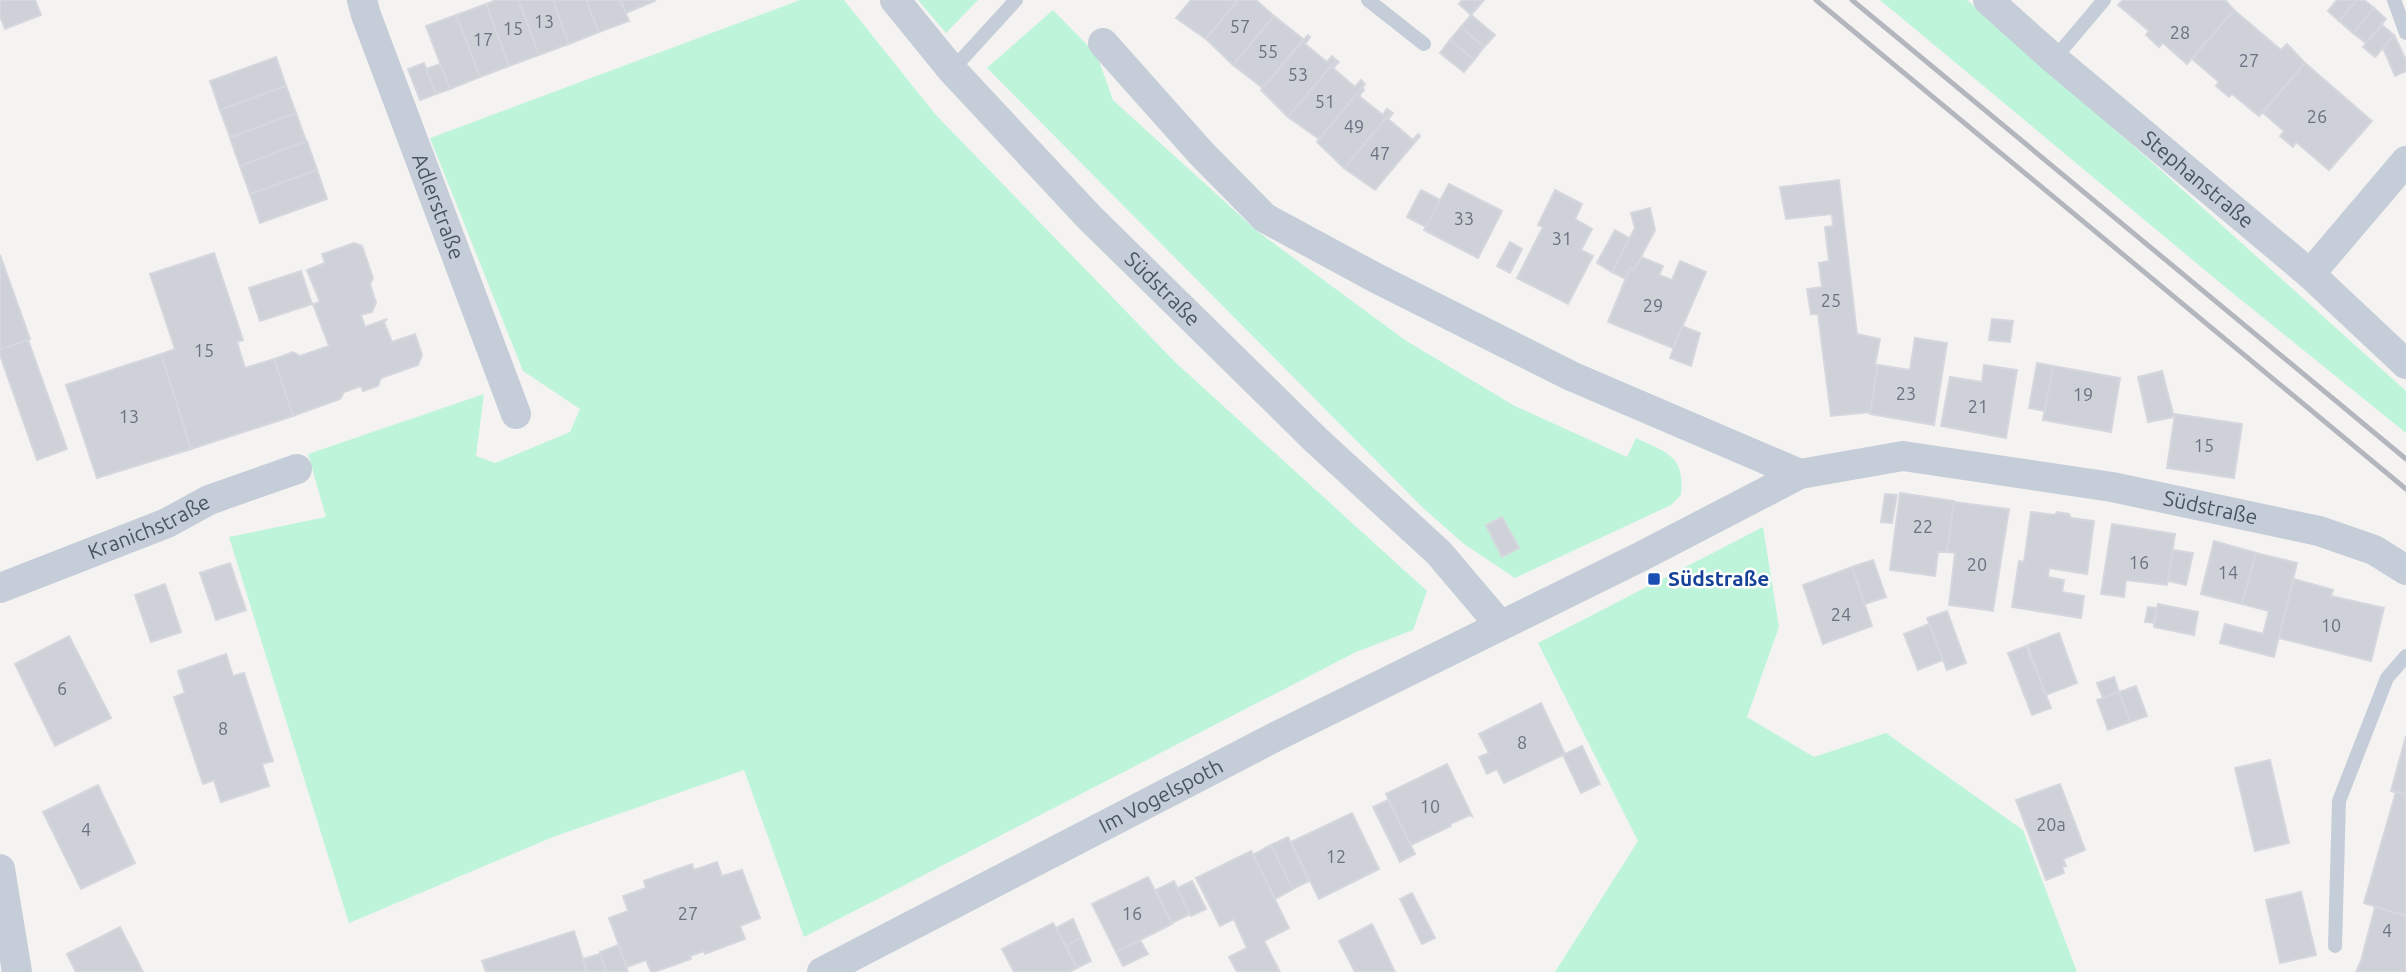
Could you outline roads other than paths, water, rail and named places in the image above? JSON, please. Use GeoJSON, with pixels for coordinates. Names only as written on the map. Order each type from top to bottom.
{"type":"FeatureCollection","features":[{"type":"Feature","properties":{"kind":"street","name":"Adlerstraße"},"geometry":{"type":"LineString","coordinates":[[362,0],[516,414]]}},
{"type":"Feature","properties":{"kind":"street","name":"Südstraße"},"geometry":{"type":"LineString","coordinates":[[895,0],[952,70],[1089,217],[1316,440],[1438,553],[1500,625],[1800,474],[1903,456],[2112,487],[2319,531],[2374,550],[2406,570]]}},
{"type":"Feature","properties":{"kind":"street","name":"Stephanstraße"},"geometry":{"type":"LineString","coordinates":[[1988,0],[2054,59],[2310,274],[2406,364]]}},
{"type":"Feature","properties":{"kind":"street"},"geometry":{"type":"LineString","coordinates":[[1104,43],[1201,153],[1265,218],[1376,278],[1571,376],[1800,474]]}},
{"type":"Feature","properties":{"kind":"street"},"geometry":{"type":"LineString","coordinates":[[2310,274],[2406,161]]}},
{"type":"Feature","properties":{"kind":"street","name":"Kranichstraße"},"geometry":{"type":"LineString","coordinates":[[0,588],[167,523],[209,500],[297,469]]}},
{"type":"Feature","properties":{"kind":"street","name":"Im Vogelspoth"},"geometry":{"type":"LineString","coordinates":[[822,972],[1265,742],[1500,625]]}},
{"type":"Feature","properties":{"kind":"street"},"geometry":{"type":"LineString","coordinates":[[0,869],[17,972]]}},
{"type":"Feature","properties":{"kind":"lane"},"geometry":{"type":"LineString","coordinates":[[952,70],[1016,0]]}},
{"type":"Feature","properties":{"kind":"lane"},"geometry":{"type":"LineString","coordinates":[[1368,0],[1424,44]]}},
{"type":"Feature","properties":{"kind":"lane"},"geometry":{"type":"LineString","coordinates":[[2054,59],[2104,0]]}},
{"type":"Feature","properties":{"kind":"lane"},"geometry":{"type":"LineString","coordinates":[[2394,0],[2406,33]]}},
{"type":"Feature","properties":{"kind":"lane"},"geometry":{"type":"LineString","coordinates":[[2335,946],[2339,801],[2388,678],[2406,656]]}},
{"type":"Feature","properties":{"kind":"railway"},"geometry":{"type":"LineString","coordinates":[[1816,0],[2406,489]]}},
{"type":"Feature","properties":{"kind":"railway"},"geometry":{"type":"LineString","coordinates":[[1852,0],[2406,459]]}},
{"type":"Feature","properties":{"kind":"place","name":"Südstraße"},"geometry":{"type":"Point","coordinates":[1654,579]}}]}
